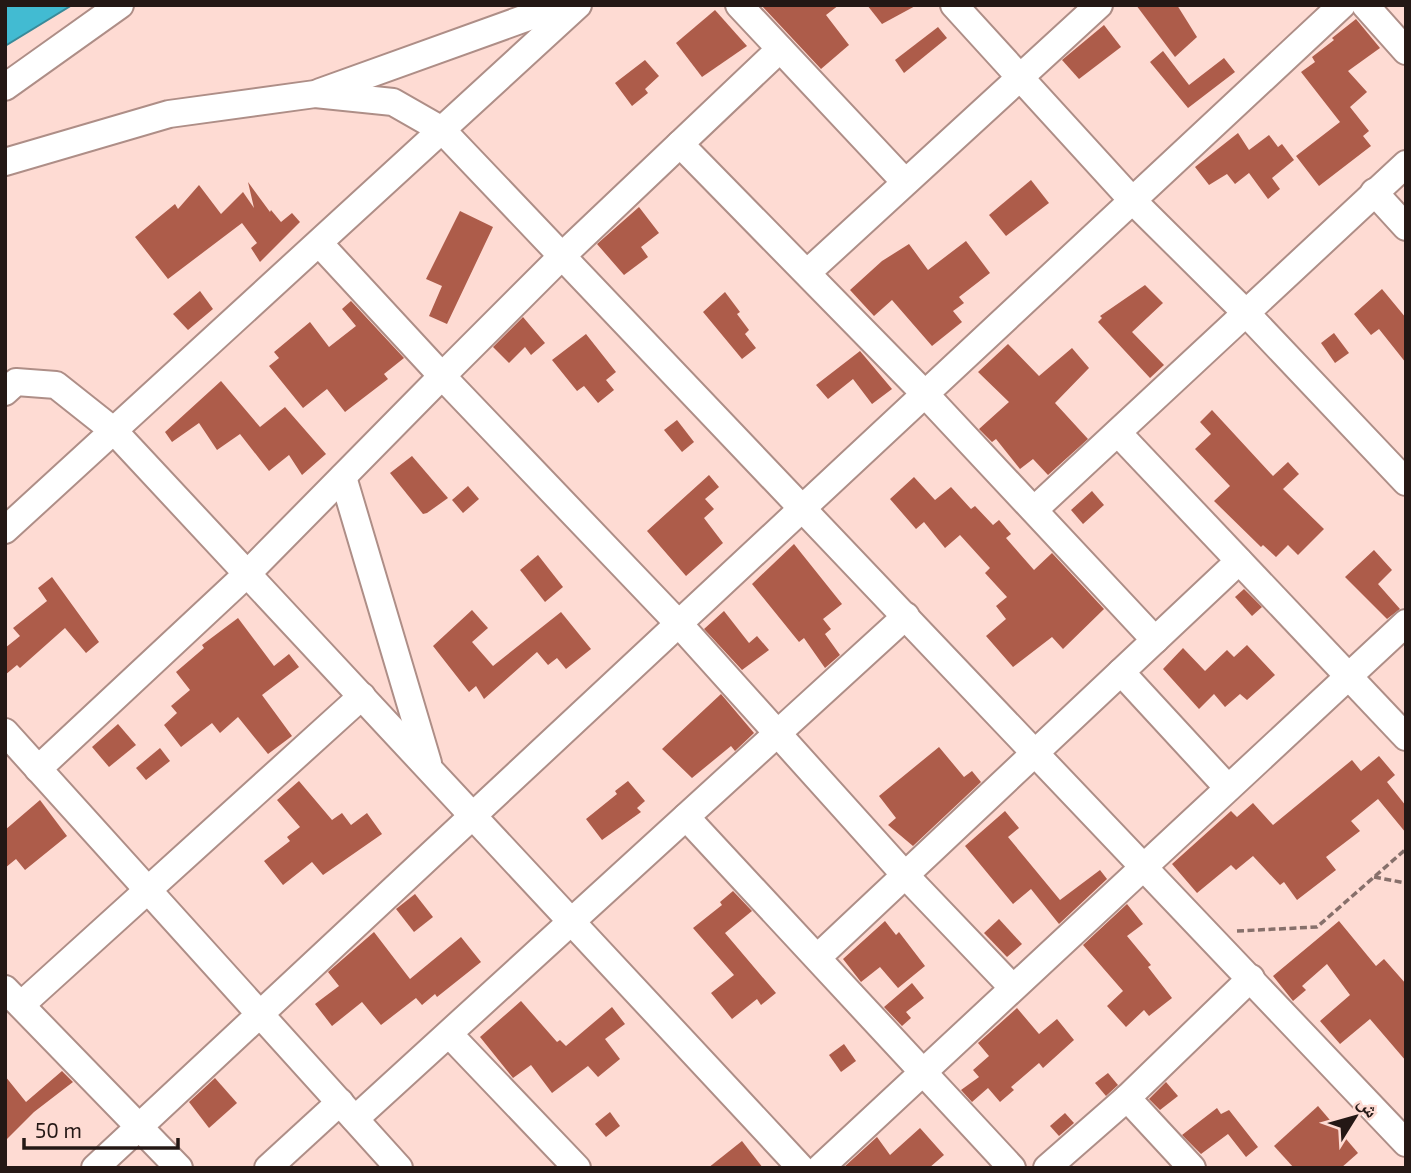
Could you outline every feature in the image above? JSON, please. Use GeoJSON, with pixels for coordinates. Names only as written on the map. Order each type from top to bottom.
{"type":"FeatureCollection","features":[{"type":"Feature","properties":{"kind":"street"},"geometry":{"type":"LineString","coordinates":[[5,87],[120,5]]}},
{"type":"Feature","properties":{"kind":"street"},"geometry":{"type":"LineString","coordinates":[[5,162],[169,114],[314,93],[562,5]]}},
{"type":"Feature","properties":{"kind":"street"},"geometry":{"type":"LineString","coordinates":[[5,530],[578,5]]}},
{"type":"Feature","properties":{"kind":"street"},"geometry":{"type":"LineString","coordinates":[[739,5],[905,182]]}},
{"type":"Feature","properties":{"kind":"street"},"geometry":{"type":"LineString","coordinates":[[954,5],[1132,200],[1245,312],[1406,482]]}},
{"type":"Feature","properties":{"kind":"street"},"geometry":{"type":"LineString","coordinates":[[808,272],[1099,5]]}},
{"type":"Feature","properties":{"kind":"street"},"geometry":{"type":"LineString","coordinates":[[95,1168],[1342,5]]}},
{"type":"Feature","properties":{"kind":"street"},"geometry":{"type":"LineString","coordinates":[[1365,5],[1406,51]]}},
{"type":"Feature","properties":{"kind":"street"},"geometry":{"type":"LineString","coordinates":[[38,769],[247,574],[562,256],[780,49]]}},
{"type":"Feature","properties":{"kind":"street"},"geometry":{"type":"LineString","coordinates":[[314,93],[393,102],[442,130],[1406,1143]]}},
{"type":"Feature","properties":{"kind":"street"},"geometry":{"type":"LineString","coordinates":[[680,144],[808,272],[1156,640]]}},
{"type":"Feature","properties":{"kind":"street"},"geometry":{"type":"LineString","coordinates":[[1034,510],[1406,164]]}},
{"type":"Feature","properties":{"kind":"street"},"geometry":{"type":"LineString","coordinates":[[1374,192],[1406,227]]}},
{"type":"Feature","properties":{"kind":"street"},"geometry":{"type":"LineString","coordinates":[[319,243],[679,624],[905,875],[1013,988]]}},
{"type":"Feature","properties":{"kind":"street"},"geometry":{"type":"LineString","coordinates":[[5,392],[16,382],[56,385],[114,431],[801,1168]]}},
{"type":"Feature","properties":{"kind":"street"},"geometry":{"type":"LineString","coordinates":[[1118,433],[1406,737]]}},
{"type":"Feature","properties":{"kind":"street"},"geometry":{"type":"LineString","coordinates":[[343,477],[430,768]]}},
{"type":"Feature","properties":{"kind":"street"},"geometry":{"type":"LineString","coordinates":[[818,957],[1239,561]]}},
{"type":"Feature","properties":{"kind":"street"},"geometry":{"type":"LineString","coordinates":[[268,1168],[449,1034],[906,616]]}},
{"type":"Feature","properties":{"kind":"street"},"geometry":{"type":"LineString","coordinates":[[820,1168],[1406,623]]}},
{"type":"Feature","properties":{"kind":"street"},"geometry":{"type":"LineString","coordinates":[[1121,672],[1228,788]]}},
{"type":"Feature","properties":{"kind":"street"},"geometry":{"type":"LineString","coordinates":[[179,1168],[12,998],[148,891],[362,696]]}},
{"type":"Feature","properties":{"kind":"street"},"geometry":{"type":"LineString","coordinates":[[5,732],[399,1168]]}},
{"type":"Feature","properties":{"kind":"street"},"geometry":{"type":"LineString","coordinates":[[686,817],[925,1070],[1012,1168]]}},
{"type":"Feature","properties":{"kind":"street"},"geometry":{"type":"LineString","coordinates":[[1047,1168],[1127,1098],[1251,978]]}},
{"type":"Feature","properties":{"kind":"street"},"geometry":{"type":"LineString","coordinates":[[449,1034],[577,1168]]}},
{"type":"Feature","properties":{"kind":"street"},"geometry":{"type":"LineString","coordinates":[[1127,1098],[1192,1168]]}},
{"type":"Feature","properties":{"kind":"path"},"geometry":{"type":"LineString","coordinates":[[1207,932],[1317,928],[1406,849]]}},
{"type":"Feature","properties":{"kind":"path"},"geometry":{"type":"LineString","coordinates":[[1374,877],[1406,883]]}},
{"type":"Feature","properties":{"kind":"water"},"geometry":{"type":"Polygon","coordinates":[[[5,5],[72,5],[5,46],[5,5]]]}},
{"type":"Feature","properties":{"kind":"building"},"geometry":{"type":"Polygon","coordinates":[[[761,5],[839,5],[826,15],[849,45],[821,69],[761,5]]]}},
{"type":"Feature","properties":{"kind":"building"},"geometry":{"type":"Polygon","coordinates":[[[867,5],[917,5],[882,24],[867,5]]]}},
{"type":"Feature","properties":{"kind":"building"},"geometry":{"type":"Polygon","coordinates":[[[1136,5],[1177,5],[1197,37],[1175,57],[1136,5]]]}},
{"type":"Feature","properties":{"kind":"building"},"geometry":{"type":"Polygon","coordinates":[[[715,10],[747,46],[702,77],[676,43],[715,10]]]}},
{"type":"Feature","properties":{"kind":"building"},"geometry":{"type":"Polygon","coordinates":[[[1356,19],[1380,48],[1348,71],[1367,92],[1350,107],[1369,131],[1363,136],[1371,146],[1319,186],[1296,156],[1340,122],[1301,72],[1315,62],[1312,57],[1356,19]]]}},
{"type":"Feature","properties":{"kind":"building"},"geometry":{"type":"Polygon","coordinates":[[[1104,25],[1121,47],[1079,79],[1062,60],[1104,25]]]}},
{"type":"Feature","properties":{"kind":"building"},"geometry":{"type":"Polygon","coordinates":[[[938,27],[947,38],[904,73],[895,60],[938,27]]]}},
{"type":"Feature","properties":{"kind":"building"},"geometry":{"type":"Polygon","coordinates":[[[1163,51],[1189,85],[1224,58],[1235,72],[1188,108],[1150,62],[1163,51]]]}},
{"type":"Feature","properties":{"kind":"building"},"geometry":{"type":"Polygon","coordinates":[[[645,60],[659,76],[645,89],[648,93],[632,106],[615,83],[645,60]]]}},
{"type":"Feature","properties":{"kind":"building"},"geometry":{"type":"Polygon","coordinates":[[[1238,133],[1249,150],[1269,135],[1278,147],[1282,144],[1294,160],[1272,178],[1280,189],[1268,199],[1249,173],[1235,184],[1227,174],[1209,185],[1195,167],[1238,133]]]}},
{"type":"Feature","properties":{"kind":"building"},"geometry":{"type":"Polygon","coordinates":[[[1031,180],[1049,203],[1006,236],[989,215],[1031,180]]]}},
{"type":"Feature","properties":{"kind":"building"},"geometry":{"type":"Polygon","coordinates":[[[248,182],[270,212],[271,210],[281,222],[292,213],[300,222],[260,262],[251,248],[257,243],[242,223],[168,279],[135,237],[175,204],[178,209],[199,185],[221,214],[243,192],[254,208],[248,182]]]}},
{"type":"Feature","properties":{"kind":"building"},"geometry":{"type":"Polygon","coordinates":[[[639,207],[659,233],[641,247],[648,257],[624,275],[597,244],[639,207]]]}},
{"type":"Feature","properties":{"kind":"building"},"geometry":{"type":"Polygon","coordinates":[[[460,211],[493,227],[447,324],[429,316],[442,286],[426,279],[460,211]]]}},
{"type":"Feature","properties":{"kind":"building"},"geometry":{"type":"Polygon","coordinates":[[[966,241],[990,273],[959,297],[964,303],[953,311],[962,322],[932,346],[892,300],[874,316],[850,290],[882,261],[909,244],[928,270],[966,241]]]}},
{"type":"Feature","properties":{"kind":"building"},"geometry":{"type":"Polygon","coordinates":[[[1145,285],[1163,303],[1132,332],[1164,365],[1150,378],[1098,322],[1102,318],[1100,316],[1145,285]]]}},
{"type":"Feature","properties":{"kind":"building"},"geometry":{"type":"Polygon","coordinates":[[[1382,289],[1406,318],[1406,363],[1379,329],[1371,335],[1354,314],[1382,289]]]}},
{"type":"Feature","properties":{"kind":"building"},"geometry":{"type":"Polygon","coordinates":[[[200,291],[213,309],[188,330],[173,314],[200,291]]]}},
{"type":"Feature","properties":{"kind":"building"},"geometry":{"type":"Polygon","coordinates":[[[725,292],[740,312],[737,314],[749,330],[745,334],[756,348],[742,359],[703,312],[725,292]]]}},
{"type":"Feature","properties":{"kind":"building"},"geometry":{"type":"Polygon","coordinates":[[[351,301],[404,358],[384,374],[388,379],[345,412],[327,389],[303,408],[269,366],[279,358],[274,352],[310,322],[329,347],[356,326],[342,309],[351,301]]]}},
{"type":"Feature","properties":{"kind":"building"},"geometry":{"type":"Polygon","coordinates":[[[523,317],[545,343],[531,355],[525,347],[509,363],[493,347],[523,317]]]}},
{"type":"Feature","properties":{"kind":"building"},"geometry":{"type":"Polygon","coordinates":[[[1334,333],[1349,353],[1335,363],[1321,343],[1334,333]]]}},
{"type":"Feature","properties":{"kind":"building"},"geometry":{"type":"Polygon","coordinates":[[[586,334],[616,372],[606,380],[614,390],[598,403],[584,386],[577,391],[552,360],[586,334]]]}},
{"type":"Feature","properties":{"kind":"building"},"geometry":{"type":"Polygon","coordinates":[[[1008,344],[1039,376],[1072,348],[1089,368],[1055,403],[1088,439],[1048,475],[1033,459],[1020,469],[996,439],[992,442],[979,429],[1009,402],[978,372],[1008,344]]]}},
{"type":"Feature","properties":{"kind":"building"},"geometry":{"type":"Polygon","coordinates":[[[860,351],[892,389],[872,404],[853,379],[828,399],[816,385],[860,351]]]}},
{"type":"Feature","properties":{"kind":"building"},"geometry":{"type":"Polygon","coordinates":[[[221,381],[260,427],[285,407],[326,454],[302,475],[289,455],[269,471],[240,434],[217,450],[199,423],[172,442],[165,432],[221,381]]]}},
{"type":"Feature","properties":{"kind":"building"},"geometry":{"type":"Polygon","coordinates":[[[1212,410],[1273,476],[1288,462],[1299,474],[1283,489],[1324,529],[1298,555],[1288,545],[1276,557],[1263,545],[1261,547],[1214,501],[1230,486],[1195,449],[1211,434],[1200,422],[1212,410]]]}},
{"type":"Feature","properties":{"kind":"building"},"geometry":{"type":"Polygon","coordinates":[[[677,420],[694,442],[682,452],[664,430],[677,420]]]}},
{"type":"Feature","properties":{"kind":"building"},"geometry":{"type":"Polygon","coordinates":[[[412,456],[448,498],[423,514],[390,473],[412,456]]]}},
{"type":"Feature","properties":{"kind":"building"},"geometry":{"type":"Polygon","coordinates":[[[709,475],[719,487],[705,499],[714,509],[704,518],[723,543],[686,576],[647,531],[709,475]]]}},
{"type":"Feature","properties":{"kind":"building"},"geometry":{"type":"Polygon","coordinates":[[[914,477],[935,500],[951,487],[971,509],[975,506],[993,525],[999,520],[1011,534],[1006,538],[1034,570],[1052,553],[1104,609],[1063,649],[1052,637],[1013,667],[986,636],[1006,619],[996,606],[1007,597],[985,573],[990,568],[960,535],[945,548],[924,522],[916,529],[890,499],[914,477]]]}},
{"type":"Feature","properties":{"kind":"building"},"geometry":{"type":"Polygon","coordinates":[[[468,486],[479,499],[463,513],[452,500],[468,486]]]}},
{"type":"Feature","properties":{"kind":"building"},"geometry":{"type":"Polygon","coordinates":[[[1092,491],[1104,505],[1083,524],[1071,510],[1092,491]]]}},
{"type":"Feature","properties":{"kind":"building"},"geometry":{"type":"Polygon","coordinates":[[[794,544],[842,604],[823,619],[831,629],[825,634],[840,655],[825,668],[804,638],[799,642],[752,584],[794,544]]]}},
{"type":"Feature","properties":{"kind":"building"},"geometry":{"type":"Polygon","coordinates":[[[1374,550],[1392,570],[1378,584],[1400,609],[1387,619],[1345,577],[1374,550]]]}},
{"type":"Feature","properties":{"kind":"building"},"geometry":{"type":"Polygon","coordinates":[[[538,555],[563,587],[545,602],[520,570],[538,555]]]}},
{"type":"Feature","properties":{"kind":"building"},"geometry":{"type":"Polygon","coordinates":[[[52,577],[99,642],[86,653],[65,628],[20,668],[17,665],[5,675],[5,648],[20,636],[13,628],[47,601],[38,588],[52,577]]]}},
{"type":"Feature","properties":{"kind":"building"},"geometry":{"type":"Polygon","coordinates":[[[1244,589],[1262,607],[1252,616],[1235,597],[1244,589]]]}},
{"type":"Feature","properties":{"kind":"building"},"geometry":{"type":"Polygon","coordinates":[[[472,610],[488,628],[472,642],[493,666],[561,612],[591,649],[566,669],[557,658],[548,665],[537,652],[484,699],[476,686],[469,692],[433,646],[472,610]]]}},
{"type":"Feature","properties":{"kind":"building"},"geometry":{"type":"Polygon","coordinates":[[[724,611],[749,643],[757,636],[769,650],[742,670],[704,629],[724,611]]]}},
{"type":"Feature","properties":{"kind":"building"},"geometry":{"type":"Polygon","coordinates":[[[238,618],[274,666],[289,654],[299,667],[262,695],[292,736],[268,754],[238,717],[220,733],[212,723],[181,747],[164,725],[177,713],[171,706],[190,690],[176,672],[204,648],[202,645],[238,618]]]}},
{"type":"Feature","properties":{"kind":"building"},"geometry":{"type":"Polygon","coordinates":[[[1247,645],[1275,675],[1247,700],[1240,694],[1225,707],[1214,694],[1199,709],[1163,669],[1183,648],[1205,671],[1227,650],[1234,657],[1247,645]]]}},
{"type":"Feature","properties":{"kind":"building"},"geometry":{"type":"Polygon","coordinates":[[[721,694],[754,733],[735,751],[731,746],[692,778],[662,749],[721,694]]]}},
{"type":"Feature","properties":{"kind":"building"},"geometry":{"type":"Polygon","coordinates":[[[118,724],[136,745],[109,767],[92,747],[118,724]]]}},
{"type":"Feature","properties":{"kind":"building"},"geometry":{"type":"Polygon","coordinates":[[[939,747],[964,777],[972,771],[981,782],[913,846],[888,825],[896,818],[879,796],[939,747]]]}},
{"type":"Feature","properties":{"kind":"building"},"geometry":{"type":"Polygon","coordinates":[[[160,748],[170,761],[146,780],[136,768],[160,748]]]}},
{"type":"Feature","properties":{"kind":"building"},"geometry":{"type":"Polygon","coordinates":[[[1379,756],[1395,775],[1387,782],[1406,806],[1406,833],[1378,799],[1351,821],[1360,831],[1326,857],[1336,870],[1297,900],[1284,882],[1280,885],[1253,856],[1236,870],[1231,865],[1197,893],[1172,864],[1231,811],[1237,817],[1253,803],[1273,825],[1352,760],[1361,771],[1379,756]]]}},
{"type":"Feature","properties":{"kind":"building"},"geometry":{"type":"Polygon","coordinates":[[[299,781],[332,820],[342,813],[351,825],[367,813],[382,834],[323,875],[312,862],[283,885],[264,861],[290,841],[287,837],[300,827],[277,800],[299,781]]]}},
{"type":"Feature","properties":{"kind":"building"},"geometry":{"type":"Polygon","coordinates":[[[628,781],[645,801],[637,808],[641,812],[602,840],[586,819],[617,794],[615,791],[628,781]]]}},
{"type":"Feature","properties":{"kind":"building"},"geometry":{"type":"Polygon","coordinates":[[[40,800],[67,836],[25,870],[16,859],[5,868],[5,830],[40,800]]]}},
{"type":"Feature","properties":{"kind":"building"},"geometry":{"type":"Polygon","coordinates":[[[1005,811],[1019,828],[1008,837],[1060,900],[1100,870],[1107,879],[1059,924],[1031,889],[1013,904],[965,846],[1005,811]]]}},
{"type":"Feature","properties":{"kind":"building"},"geometry":{"type":"Polygon","coordinates":[[[733,891],[752,911],[725,933],[776,993],[761,1005],[757,999],[732,1019],[711,993],[734,975],[693,928],[722,905],[720,902],[733,891]]]}},
{"type":"Feature","properties":{"kind":"building"},"geometry":{"type":"Polygon","coordinates":[[[415,894],[433,917],[414,932],[396,909],[415,894]]]}},
{"type":"Feature","properties":{"kind":"building"},"geometry":{"type":"Polygon","coordinates":[[[1127,904],[1143,924],[1127,936],[1151,965],[1148,967],[1172,998],[1149,1016],[1144,1010],[1126,1027],[1107,1006],[1123,991],[1083,945],[1127,904]]]}},
{"type":"Feature","properties":{"kind":"building"},"geometry":{"type":"Polygon","coordinates":[[[999,919],[1022,944],[1007,957],[984,933],[999,919]]]}},
{"type":"Feature","properties":{"kind":"building"},"geometry":{"type":"Polygon","coordinates":[[[885,921],[896,935],[899,932],[925,966],[898,988],[880,967],[861,982],[843,959],[885,921]]]}},
{"type":"Feature","properties":{"kind":"building"},"geometry":{"type":"Polygon","coordinates":[[[1339,921],[1376,966],[1384,959],[1406,984],[1406,1061],[1370,1019],[1340,1044],[1320,1021],[1350,995],[1327,964],[1302,986],[1306,990],[1293,1001],[1273,976],[1339,921]]]}},
{"type":"Feature","properties":{"kind":"building"},"geometry":{"type":"Polygon","coordinates":[[[374,932],[410,979],[461,937],[481,962],[437,997],[435,994],[422,1005],[416,998],[381,1025],[362,1002],[332,1026],[315,1004],[339,986],[328,972],[374,932]]]}},
{"type":"Feature","properties":{"kind":"building"},"geometry":{"type":"Polygon","coordinates":[[[912,983],[924,998],[906,1012],[911,1018],[902,1026],[884,1007],[912,983]]]}},
{"type":"Feature","properties":{"kind":"building"},"geometry":{"type":"Polygon","coordinates":[[[521,1001],[557,1042],[560,1040],[566,1046],[612,1007],[625,1024],[605,1039],[620,1059],[598,1077],[588,1066],[552,1093],[531,1065],[513,1078],[480,1037],[521,1001]]]}},
{"type":"Feature","properties":{"kind":"building"},"geometry":{"type":"Polygon","coordinates":[[[1017,1008],[1039,1034],[1057,1019],[1074,1040],[1043,1068],[1039,1063],[1011,1087],[1014,1090],[1000,1102],[988,1088],[972,1102],[961,1090],[979,1077],[973,1070],[989,1056],[978,1043],[1017,1008]]]}},
{"type":"Feature","properties":{"kind":"building"},"geometry":{"type":"Polygon","coordinates":[[[844,1044],[856,1061],[841,1072],[829,1055],[844,1044]]]}},
{"type":"Feature","properties":{"kind":"building"},"geometry":{"type":"Polygon","coordinates":[[[62,1071],[73,1082],[34,1112],[5,1141],[5,1076],[26,1102],[62,1071]]]}},
{"type":"Feature","properties":{"kind":"building"},"geometry":{"type":"Polygon","coordinates":[[[1108,1073],[1118,1085],[1106,1096],[1095,1083],[1108,1073]]]}},
{"type":"Feature","properties":{"kind":"building"},"geometry":{"type":"Polygon","coordinates":[[[215,1078],[237,1103],[209,1128],[189,1102],[215,1078]]]}},
{"type":"Feature","properties":{"kind":"building"},"geometry":{"type":"Polygon","coordinates":[[[1166,1082],[1178,1096],[1160,1110],[1149,1099],[1166,1082]]]}},
{"type":"Feature","properties":{"kind":"building"},"geometry":{"type":"Polygon","coordinates":[[[1318,1106],[1358,1153],[1341,1168],[1294,1168],[1274,1146],[1318,1106]]]}},
{"type":"Feature","properties":{"kind":"building"},"geometry":{"type":"Polygon","coordinates":[[[1217,1108],[1221,1114],[1229,1110],[1258,1147],[1246,1157],[1228,1134],[1201,1154],[1182,1135],[1217,1108]]]}},
{"type":"Feature","properties":{"kind":"building"},"geometry":{"type":"Polygon","coordinates":[[[610,1112],[620,1126],[606,1137],[595,1124],[610,1112]]]}},
{"type":"Feature","properties":{"kind":"building"},"geometry":{"type":"Polygon","coordinates":[[[1065,1113],[1074,1123],[1059,1136],[1050,1126],[1065,1113]]]}},
{"type":"Feature","properties":{"kind":"building"},"geometry":{"type":"Polygon","coordinates":[[[920,1128],[944,1155],[929,1168],[843,1168],[877,1137],[890,1155],[920,1128]]]}},
{"type":"Feature","properties":{"kind":"building"},"geometry":{"type":"Polygon","coordinates":[[[742,1141],[763,1168],[708,1168],[742,1141]]]}}]}
